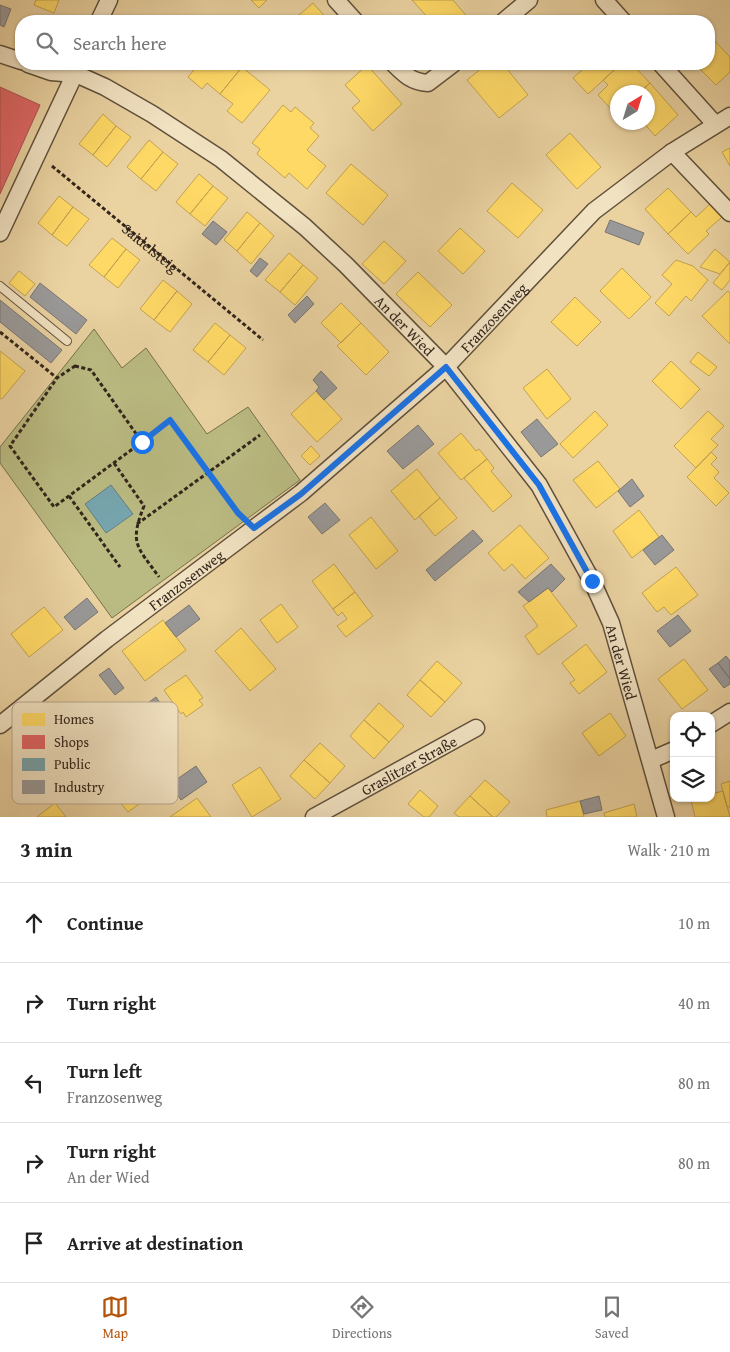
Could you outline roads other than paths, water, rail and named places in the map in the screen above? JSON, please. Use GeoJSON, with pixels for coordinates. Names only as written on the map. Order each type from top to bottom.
{"type":"FeatureCollection","features":[{"type":"Feature","properties":{"kind":"street"},"geometry":{"type":"LineString","coordinates":[[102,15],[109,0]]}},
{"type":"Feature","properties":{"kind":"street"},"geometry":{"type":"LineString","coordinates":[[336,0],[350,15]]}},
{"type":"Feature","properties":{"kind":"street"},"geometry":{"type":"LineString","coordinates":[[511,15],[529,0]]}},
{"type":"Feature","properties":{"kind":"street"},"geometry":{"type":"LineString","coordinates":[[604,0],[618,15]]}},
{"type":"Feature","properties":{"kind":"street"},"geometry":{"type":"LineString","coordinates":[[0,54],[15,60]]}},
{"type":"Feature","properties":{"kind":"street"},"geometry":{"type":"LineString","coordinates":[[45,70],[51,72],[69,70]]}},
{"type":"Feature","properties":{"kind":"street"},"geometry":{"type":"LineString","coordinates":[[0,233],[4,213],[38,155],[78,70]]}},
{"type":"Feature","properties":{"kind":"street","name":"An der Wied"},"geometry":{"type":"LineString","coordinates":[[80,70],[221,159],[266,194],[346,265],[446,367],[539,485],[574,546],[611,623],[666,817]]}},
{"type":"Feature","properties":{"kind":"street"},"geometry":{"type":"LineString","coordinates":[[400,70],[416,82],[428,83],[445,70]]}},
{"type":"Feature","properties":{"kind":"street"},"geometry":{"type":"LineString","coordinates":[[666,70],[715,124]]}},
{"type":"Feature","properties":{"kind":"street","name":"Franzosenweg"},"geometry":{"type":"LineString","coordinates":[[30,702],[107,639],[301,494],[446,367],[594,211],[672,152],[730,116]]}},
{"type":"Feature","properties":{"kind":"street"},"geometry":{"type":"LineString","coordinates":[[672,152],[730,213]]}},
{"type":"Feature","properties":{"kind":"street"},"geometry":{"type":"LineString","coordinates":[[715,721],[730,712]]}},
{"type":"Feature","properties":{"kind":"street","name":"Franzosenweg"},"geometry":{"type":"LineString","coordinates":[[0,726],[12,716]]}},
{"type":"Feature","properties":{"kind":"street","name":"Graslitzer Straße"},"geometry":{"type":"LineString","coordinates":[[314,817],[476,728]]}},
{"type":"Feature","properties":{"kind":"street"},"geometry":{"type":"LineString","coordinates":[[651,760],[670,752]]}},
{"type":"Feature","properties":{"kind":"lane"},"geometry":{"type":"LineString","coordinates":[[0,286],[67,340]]}}]}
